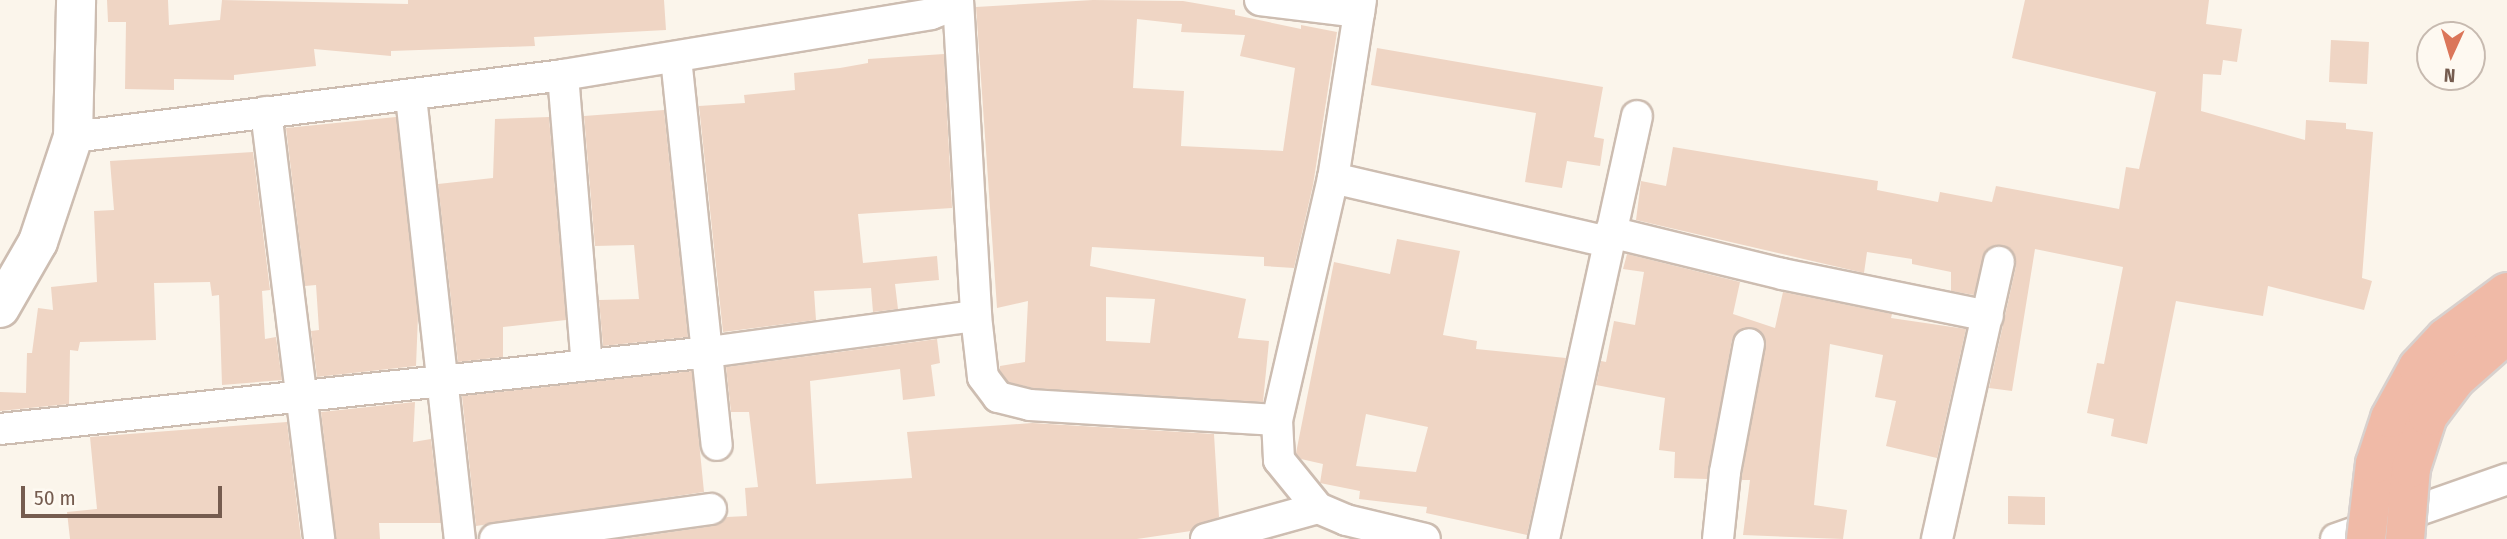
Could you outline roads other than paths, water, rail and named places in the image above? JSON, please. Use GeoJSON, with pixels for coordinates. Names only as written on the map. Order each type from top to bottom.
{"type":"FeatureCollection","features":[{"type":"Feature","properties":{"kind":"highway"},"geometry":{"type":"LineString","coordinates":[[2366,539],[2375,464],[2390,418],[2418,367],[2445,338],[2507,292]]}},
{"type":"Feature","properties":{"kind":"highway"},"geometry":{"type":"LineString","coordinates":[[2405,539],[2411,468],[2428,416],[2456,379],[2507,334]]}},
{"type":"Feature","properties":{"kind":"street"},"geometry":{"type":"LineString","coordinates":[[0,308],[38,242],[73,136],[76,0]]}},
{"type":"Feature","properties":{"kind":"street"},"geometry":{"type":"LineString","coordinates":[[1260,0],[1360,6],[1333,178],[1277,420],[1279,460],[1318,508],[1346,520],[1425,539]]}},
{"type":"Feature","properties":{"kind":"street"},"geometry":{"type":"LineString","coordinates":[[73,136],[411,97],[676,58],[944,4],[983,377],[998,397],[1030,405],[1277,420]]}},
{"type":"Feature","properties":{"kind":"street"},"geometry":{"type":"LineString","coordinates":[[676,58],[717,445]]}},
{"type":"Feature","properties":{"kind":"street"},"geometry":{"type":"LineString","coordinates":[[563,75],[587,365]]}},
{"type":"Feature","properties":{"kind":"street"},"geometry":{"type":"LineString","coordinates":[[411,97],[460,539]]}},
{"type":"Feature","properties":{"kind":"street"},"geometry":{"type":"LineString","coordinates":[[266,112],[320,539]]}},
{"type":"Feature","properties":{"kind":"street"},"geometry":{"type":"LineString","coordinates":[[1544,539],[1637,116]]}},
{"type":"Feature","properties":{"kind":"street"},"geometry":{"type":"LineString","coordinates":[[1333,178],[1988,316]]}},
{"type":"Feature","properties":{"kind":"street"},"geometry":{"type":"LineString","coordinates":[[1937,539],[1999,262]]}},
{"type":"Feature","properties":{"kind":"street"},"geometry":{"type":"LineString","coordinates":[[0,429],[709,352],[976,316]]}},
{"type":"Feature","properties":{"kind":"street"},"geometry":{"type":"LineString","coordinates":[[1718,539],[1725,472],[1749,344]]}},
{"type":"Feature","properties":{"kind":"street"},"geometry":{"type":"LineString","coordinates":[[2336,539],[2507,479]]}},
{"type":"Feature","properties":{"kind":"street"},"geometry":{"type":"LineString","coordinates":[[1206,539],[1318,508]]}},
{"type":"Feature","properties":{"kind":"street"},"geometry":{"type":"LineString","coordinates":[[495,539],[711,509]]}}]}
